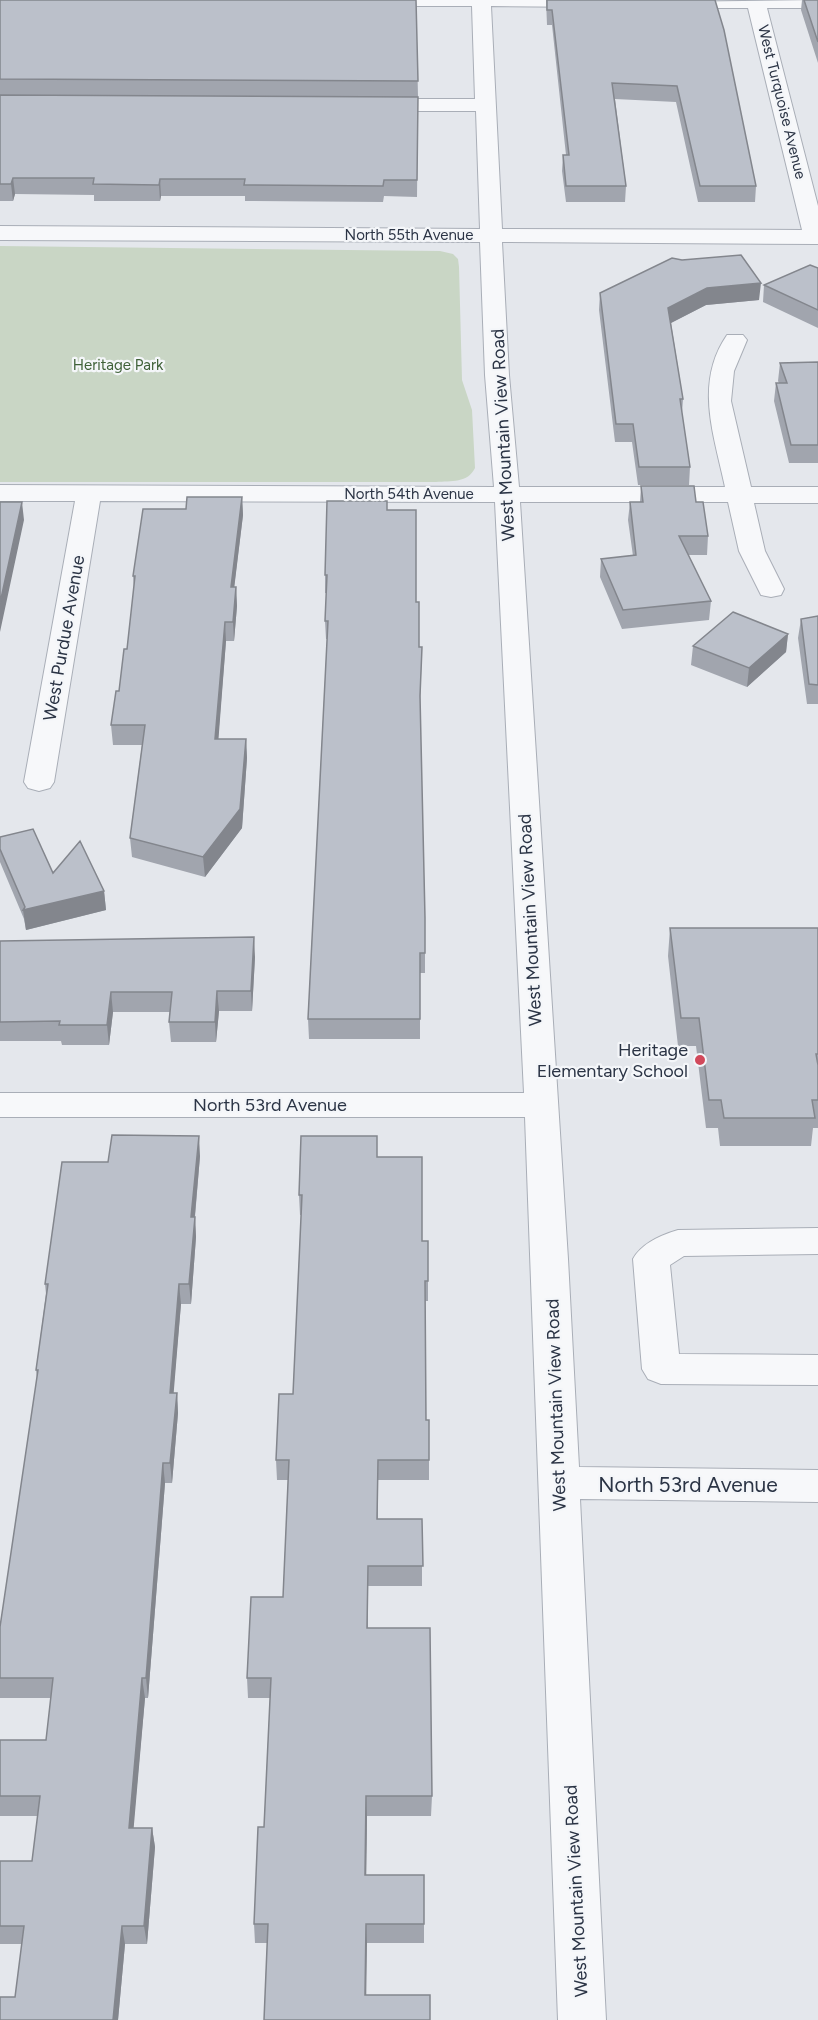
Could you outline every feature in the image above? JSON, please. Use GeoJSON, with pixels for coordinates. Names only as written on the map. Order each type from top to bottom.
{"type":"FeatureCollection","features":[{"type":"Feature","properties":{"kind":"street"},"geometry":{"type":"LineString","coordinates":[[302,0],[606,2]]}},
{"type":"Feature","properties":{"kind":"street","name":"West Mountain View Road"},"geometry":{"type":"LineString","coordinates":[[481,0],[497,375],[507,494],[539,1105],[550,1259],[582,2020]]}},
{"type":"Feature","properties":{"kind":"street"},"geometry":{"type":"LineString","coordinates":[[652,2],[818,2]]}},
{"type":"Feature","properties":{"kind":"street","name":"West Turquoise Avenue"},"geometry":{"type":"LineString","coordinates":[[756,2],[816,237]]}},
{"type":"Feature","properties":{"kind":"street"},"geometry":{"type":"LineString","coordinates":[[352,105],[484,105]]}},
{"type":"Feature","properties":{"kind":"street","name":"North 55th Avenue"},"geometry":{"type":"LineString","coordinates":[[0,233],[816,237]]}},
{"type":"Feature","properties":{"kind":"street"},"geometry":{"type":"LineString","coordinates":[[735,340],[722,371],[719,401],[752,551],[771,589]]}},
{"type":"Feature","properties":{"kind":"street","name":"North 54th Avenue"},"geometry":{"type":"LineString","coordinates":[[0,493],[818,495]]}},
{"type":"Feature","properties":{"kind":"street","name":"West Purdue Avenue"},"geometry":{"type":"LineString","coordinates":[[39,782],[89,493]]}},
{"type":"Feature","properties":{"kind":"street","name":"North 53rd Avenue"},"geometry":{"type":"LineString","coordinates":[[0,1105],[539,1105]]}},
{"type":"Feature","properties":{"kind":"street"},"geometry":{"type":"LineString","coordinates":[[818,1241],[678,1243],[651,1259],[661,1369],[818,1370]]}},
{"type":"Feature","properties":{"kind":"street","name":"North 53rd Avenue"},"geometry":{"type":"LineString","coordinates":[[558,1483],[818,1486]]}},
{"type":"Feature","properties":{"kind":"green space","name":"Heritage Park"},"geometry":{"type":"Polygon","coordinates":[[[0,246],[440,251],[453,254],[458,259],[459,267],[462,380],[472,410],[475,468],[464,479],[436,482],[0,482],[0,246]]]}},
{"type":"Feature","properties":{"kind":"building"},"geometry":{"type":"Polygon","coordinates":[[[0,0],[416,0],[418,81],[0,79],[0,0]]]}},
{"type":"Feature","properties":{"kind":"building"},"geometry":{"type":"Polygon","coordinates":[[[547,0],[715,0],[724,30],[756,186],[700,186],[677,86],[612,83],[626,186],[566,186],[563,155],[569,155],[552,10],[547,10],[547,0]]]}},
{"type":"Feature","properties":{"kind":"building"},"geometry":{"type":"Polygon","coordinates":[[[804,0],[818,0],[818,42],[804,0]]]}},
{"type":"Feature","properties":{"kind":"building"},"geometry":{"type":"Polygon","coordinates":[[[0,95],[418,97],[417,180],[384,180],[383,186],[244,185],[245,179],[160,179],[159,185],[93,184],[94,178],[13,178],[11,184],[0,184],[0,95]]]}},
{"type":"Feature","properties":{"kind":"building"},"geometry":{"type":"Polygon","coordinates":[[[741,255],[761,283],[707,288],[668,308],[683,399],[680,399],[690,467],[639,467],[633,424],[616,424],[600,293],[672,258],[682,260],[741,255]]]}},
{"type":"Feature","properties":{"kind":"building"},"geometry":{"type":"Polygon","coordinates":[[[810,265],[818,268],[818,310],[764,285],[810,265]]]}},
{"type":"Feature","properties":{"kind":"building"},"geometry":{"type":"Polygon","coordinates":[[[818,362],[818,445],[791,445],[776,383],[787,383],[780,363],[818,362]]]}},
{"type":"Feature","properties":{"kind":"building"},"geometry":{"type":"Polygon","coordinates":[[[641,486],[694,486],[696,502],[703,502],[708,536],[679,536],[711,601],[623,610],[601,559],[636,555],[630,502],[643,502],[641,486]]]}},
{"type":"Feature","properties":{"kind":"building"},"geometry":{"type":"Polygon","coordinates":[[[187,497],[242,497],[231,587],[236,587],[233,622],[225,622],[215,739],[246,739],[240,809],[203,857],[130,838],[145,725],[111,725],[116,691],[119,691],[124,649],[127,649],[135,576],[133,576],[143,509],[186,509],[187,497]]]}},
{"type":"Feature","properties":{"kind":"building"},"geometry":{"type":"Polygon","coordinates":[[[327,501],[387,501],[387,510],[416,510],[416,602],[419,602],[419,647],[422,647],[420,696],[425,918],[425,953],[420,953],[420,1019],[308,1019],[328,621],[325,621],[327,501]]]}},
{"type":"Feature","properties":{"kind":"building"},"geometry":{"type":"Polygon","coordinates":[[[0,502],[22,502],[0,603],[0,502]]]}},
{"type":"Feature","properties":{"kind":"building"},"geometry":{"type":"Polygon","coordinates":[[[733,612],[788,634],[749,668],[693,646],[733,612]]]}},
{"type":"Feature","properties":{"kind":"building"},"geometry":{"type":"Polygon","coordinates":[[[818,616],[818,685],[809,684],[801,619],[818,616]]]}},
{"type":"Feature","properties":{"kind":"building"},"geometry":{"type":"Polygon","coordinates":[[[33,829],[53,873],[80,841],[104,891],[23,910],[25,907],[0,849],[0,837],[33,829]]]}},
{"type":"Feature","properties":{"kind":"building"},"geometry":{"type":"Polygon","coordinates":[[[670,928],[818,928],[818,1054],[816,1054],[818,1100],[812,1100],[815,1118],[724,1118],[721,1100],[709,1100],[699,1018],[681,1018],[670,928]]]}},
{"type":"Feature","properties":{"kind":"building"},"geometry":{"type":"Polygon","coordinates":[[[254,937],[251,991],[217,991],[215,1022],[169,1022],[172,992],[111,992],[107,1025],[59,1025],[60,1021],[0,1022],[0,941],[254,937]]]}},
{"type":"Feature","properties":{"kind":"building"},"geometry":{"type":"Polygon","coordinates":[[[112,1135],[199,1136],[191,1217],[195,1217],[189,1284],[179,1284],[170,1393],[177,1393],[170,1463],[163,1463],[146,1678],[142,1678],[129,1828],[152,1828],[144,1926],[122,1926],[113,2020],[0,2020],[0,1997],[15,1997],[24,1926],[0,1926],[0,1861],[32,1861],[40,1796],[0,1796],[0,1740],[46,1740],[53,1678],[0,1678],[0,1627],[38,1370],[36,1370],[48,1284],[45,1284],[62,1162],[108,1162],[112,1135]]]}},
{"type":"Feature","properties":{"kind":"building"},"geometry":{"type":"Polygon","coordinates":[[[301,1136],[377,1136],[377,1157],[422,1157],[422,1241],[428,1241],[428,1281],[425,1281],[426,1420],[429,1420],[429,1460],[378,1460],[377,1519],[422,1519],[423,1566],[368,1566],[367,1628],[430,1628],[432,1796],[366,1796],[365,1875],[424,1875],[424,1924],[366,1924],[365,1995],[430,1995],[430,2020],[264,2020],[268,1924],[254,1924],[258,1827],[264,1827],[271,1678],[247,1678],[251,1597],[283,1597],[289,1460],[276,1460],[279,1394],[293,1394],[302,1195],[299,1195],[301,1136]]]}},
{"type":"Feature","properties":{"kind":"place","name":"Heritage Elementary School"},"geometry":{"type":"Point","coordinates":[700,1060]}}]}
